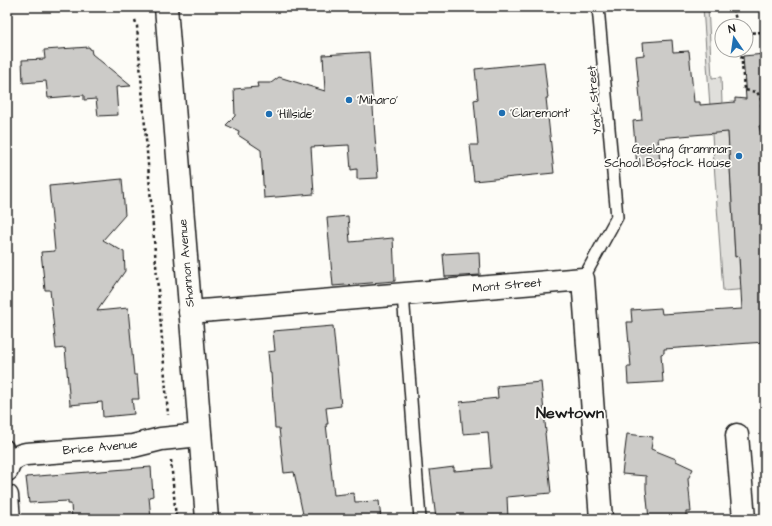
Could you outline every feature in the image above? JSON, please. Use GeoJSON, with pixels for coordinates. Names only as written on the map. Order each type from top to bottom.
{"type":"FeatureCollection","features":[{"type":"Feature","properties":{"kind":"street","name":"Shannon Avenue"},"geometry":{"type":"LineString","coordinates":[[166,7],[206,519]]}},
{"type":"Feature","properties":{"kind":"street","name":"Mont Street"},"geometry":{"type":"LineString","coordinates":[[190,312],[583,278]]}},
{"type":"Feature","properties":{"kind":"street"},"geometry":{"type":"LineString","coordinates":[[583,278],[601,519]]}},
{"type":"Feature","properties":{"kind":"street","name":"Brice Avenue"},"geometry":{"type":"LineString","coordinates":[[8,459],[26,454],[133,446],[155,440],[200,435]]}},
{"type":"Feature","properties":{"kind":"street"},"geometry":{"type":"LineString","coordinates":[[737,435],[744,519]]}},
{"type":"Feature","properties":{"kind":"street"},"geometry":{"type":"LineString","coordinates":[[7,496],[9,519]]}},
{"type":"Feature","properties":{"kind":"lane","name":"York Street"},"geometry":{"type":"LineString","coordinates":[[583,278],[617,216],[598,7]]}},
{"type":"Feature","properties":{"kind":"lane"},"geometry":{"type":"LineString","coordinates":[[403,294],[420,519]]}},
{"type":"Feature","properties":{"kind":"path"},"geometry":{"type":"LineString","coordinates":[[733,9],[736,18]]}},
{"type":"Feature","properties":{"kind":"path"},"geometry":{"type":"LineString","coordinates":[[135,20],[137,26],[176,519]]}},
{"type":"Feature","properties":{"kind":"path"},"geometry":{"type":"LineString","coordinates":[[754,33],[765,32]]}},
{"type":"Feature","properties":{"kind":"path"},"geometry":{"type":"LineString","coordinates":[[742,58],[744,90],[757,92],[761,99],[763,117]]}},
{"type":"Feature","properties":{"kind":"shaded area"},"geometry":{"type":"Polygon","coordinates":[[[703,7],[708,7],[712,78],[721,77],[722,103],[728,131],[735,256],[739,256],[740,279],[765,278],[765,288],[723,291],[703,7]]]}},
{"type":"Feature","properties":{"kind":"building"},"geometry":{"type":"Polygon","coordinates":[[[672,40],[673,52],[689,51],[694,102],[700,102],[700,105],[735,102],[735,98],[746,99],[743,58],[754,58],[754,55],[765,54],[765,125],[759,126],[761,134],[765,189],[765,342],[664,349],[664,353],[661,354],[663,382],[628,384],[627,367],[631,367],[627,322],[632,322],[631,310],[661,308],[662,314],[742,309],[739,256],[735,257],[728,132],[658,138],[660,164],[637,166],[633,121],[642,120],[636,56],[644,55],[643,42],[672,40]]]}},
{"type":"Feature","properties":{"kind":"building"},"geometry":{"type":"Polygon","coordinates":[[[89,47],[92,54],[131,86],[116,87],[118,115],[98,116],[96,99],[84,100],[84,95],[48,98],[46,81],[23,83],[22,60],[45,59],[44,50],[89,47]]]}},
{"type":"Feature","properties":{"kind":"building"},"geometry":{"type":"Polygon","coordinates":[[[369,52],[378,178],[357,179],[357,169],[351,170],[349,145],[311,147],[314,194],[264,198],[261,150],[238,135],[239,131],[226,125],[235,116],[234,89],[258,87],[257,83],[271,83],[279,77],[325,91],[323,55],[369,52]]]}},
{"type":"Feature","properties":{"kind":"building","name":"'Claremont'"},"geometry":{"type":"Polygon","coordinates":[[[544,62],[548,98],[546,98],[554,173],[474,181],[470,145],[478,145],[474,100],[478,99],[475,69],[544,62]]]}},
{"type":"Feature","properties":{"kind":"building"},"geometry":{"type":"Polygon","coordinates":[[[122,179],[125,215],[103,240],[124,252],[125,271],[97,311],[128,308],[134,375],[137,375],[139,399],[132,399],[134,414],[103,417],[102,402],[70,405],[65,348],[56,349],[50,290],[45,290],[41,252],[55,251],[49,186],[122,179]]]}},
{"type":"Feature","properties":{"kind":"building"},"geometry":{"type":"Polygon","coordinates":[[[348,216],[350,242],[393,238],[395,281],[333,286],[327,218],[348,216]]]}},
{"type":"Feature","properties":{"kind":"building"},"geometry":{"type":"Polygon","coordinates":[[[479,252],[480,275],[445,277],[443,254],[479,252]]]}},
{"type":"Feature","properties":{"kind":"building"},"geometry":{"type":"Polygon","coordinates":[[[333,326],[341,406],[326,408],[328,424],[326,424],[334,495],[354,493],[355,502],[379,501],[381,519],[304,519],[294,472],[284,473],[279,428],[275,428],[268,352],[275,351],[273,331],[333,326]]]}},
{"type":"Feature","properties":{"kind":"building"},"geometry":{"type":"Polygon","coordinates":[[[541,382],[551,493],[507,497],[508,519],[436,519],[430,470],[454,467],[454,471],[491,468],[488,432],[463,434],[460,402],[498,398],[497,386],[541,382]]]}},
{"type":"Feature","properties":{"kind":"building"},"geometry":{"type":"Polygon","coordinates":[[[627,434],[653,437],[651,449],[676,459],[676,461],[693,469],[688,479],[691,512],[686,512],[686,519],[649,519],[646,476],[622,474],[627,434]]]}},
{"type":"Feature","properties":{"kind":"building"},"geometry":{"type":"Polygon","coordinates":[[[151,467],[153,496],[149,497],[151,519],[72,519],[71,504],[68,504],[68,501],[29,503],[26,477],[151,467]]]}},
{"type":"Feature","properties":{"kind":"place","name":"'Miharo'"},"geometry":{"type":"Point","coordinates":[349,100]}},
{"type":"Feature","properties":{"kind":"place","name":"'Claremont'"},"geometry":{"type":"Point","coordinates":[502,113]}},
{"type":"Feature","properties":{"kind":"place","name":"'Hillside'"},"geometry":{"type":"Point","coordinates":[269,114]}},
{"type":"Feature","properties":{"kind":"place","name":"Geelong Grammar School Bostock House"},"geometry":{"type":"Point","coordinates":[739,156]}},
{"type":"Feature","properties":{"kind":"district","name":"Newtown"},"geometry":{"type":"Point","coordinates":[570,412]}}]}
